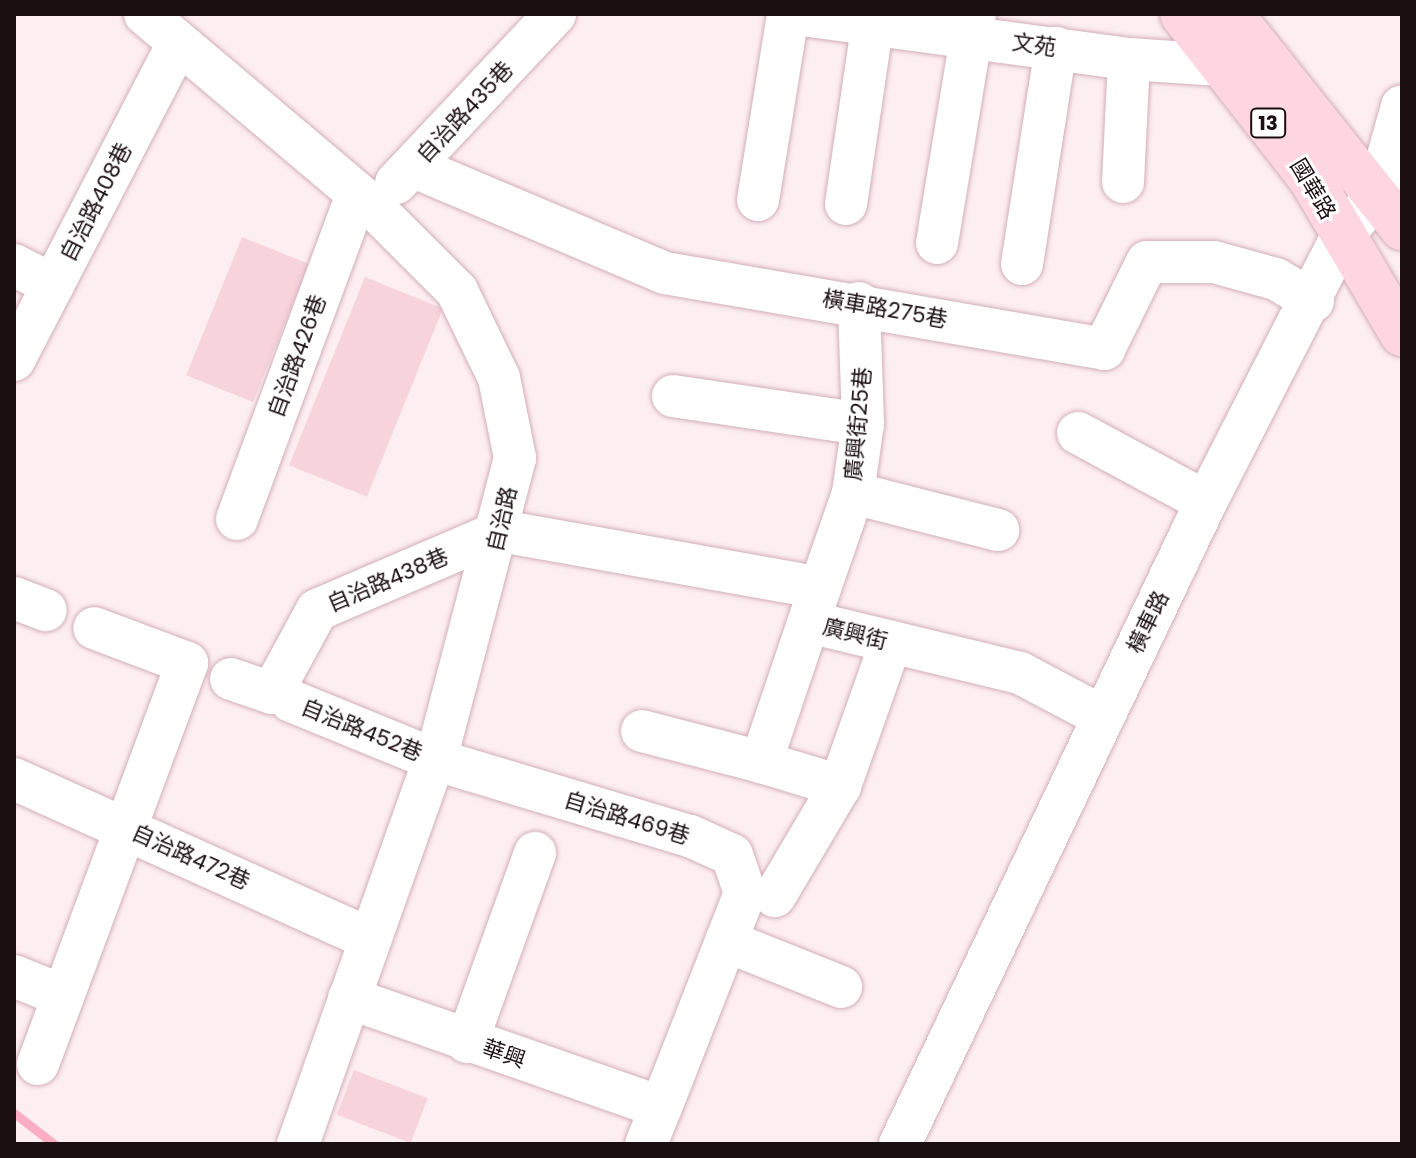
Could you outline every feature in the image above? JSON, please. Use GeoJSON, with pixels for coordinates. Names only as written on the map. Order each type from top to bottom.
{"type":"FeatureCollection","features":[{"type":"Feature","properties":{"kind":"main road","name":"國華路"},"geometry":{"type":"LineString","coordinates":[[1182,14],[1248,62],[1378,192],[1402,228]]}},
{"type":"Feature","properties":{"kind":"main road","name":"國華路"},"geometry":{"type":"LineString","coordinates":[[1231,14],[1248,62],[1329,206],[1340,240],[1402,334]]}},
{"type":"Feature","properties":{"kind":"street","name":"自治路"},"geometry":{"type":"LineString","coordinates":[[145,14],[364,200],[457,291],[499,378],[515,458],[501,531],[433,759],[367,938],[298,1144]]}},
{"type":"Feature","properties":{"kind":"street","name":"自治路435巷"},"geometry":{"type":"LineString","coordinates":[[364,200],[414,167],[555,14]]}},
{"type":"Feature","properties":{"kind":"street"},"geometry":{"type":"LineString","coordinates":[[758,200],[788,14]]}},
{"type":"Feature","properties":{"kind":"street","name":"文苑"},"geometry":{"type":"LineString","coordinates":[[795,14],[972,25],[1056,48],[1129,59],[1248,62]]}},
{"type":"Feature","properties":{"kind":"street"},"geometry":{"type":"LineString","coordinates":[[846,204],[873,17]]}},
{"type":"Feature","properties":{"kind":"street"},"geometry":{"type":"LineString","coordinates":[[937,243],[972,25]]}},
{"type":"Feature","properties":{"kind":"street","name":"自治路408巷"},"geometry":{"type":"LineString","coordinates":[[14,360],[178,44]]}},
{"type":"Feature","properties":{"kind":"street"},"geometry":{"type":"LineString","coordinates":[[1022,264],[1056,48]]}},
{"type":"Feature","properties":{"kind":"street"},"geometry":{"type":"LineString","coordinates":[[1123,182],[1129,59]]}},
{"type":"Feature","properties":{"kind":"street","name":"橫車路"},"geometry":{"type":"LineString","coordinates":[[900,1144],[1206,502],[1313,301],[1340,240],[1378,192],[1402,106]]}},
{"type":"Feature","properties":{"kind":"street","name":"橫車路275巷"},"geometry":{"type":"LineString","coordinates":[[414,167],[665,273],[859,303],[1104,349],[1147,262],[1214,262],[1276,279],[1313,301]]}},
{"type":"Feature","properties":{"kind":"street","name":"自治路426巷"},"geometry":{"type":"LineString","coordinates":[[237,519],[364,200]]}},
{"type":"Feature","properties":{"kind":"street"},"geometry":{"type":"LineString","coordinates":[[14,265],[53,285]]}},
{"type":"Feature","properties":{"kind":"street","name":"廣興街25巷"},"geometry":{"type":"LineString","coordinates":[[761,762],[853,493],[863,424],[859,303]]}},
{"type":"Feature","properties":{"kind":"street"},"geometry":{"type":"LineString","coordinates":[[673,396],[863,424]]}},
{"type":"Feature","properties":{"kind":"street"},"geometry":{"type":"LineString","coordinates":[[1078,433],[1206,502]]}},
{"type":"Feature","properties":{"kind":"street"},"geometry":{"type":"LineString","coordinates":[[853,493],[998,530]]}},
{"type":"Feature","properties":{"kind":"street","name":"廣興街"},"geometry":{"type":"LineString","coordinates":[[501,531],[814,605],[891,642],[1020,673],[1103,717]]}},
{"type":"Feature","properties":{"kind":"street","name":"自治路438巷"},"geometry":{"type":"LineString","coordinates":[[281,697],[317,610],[501,531]]}},
{"type":"Feature","properties":{"kind":"street"},"geometry":{"type":"LineString","coordinates":[[38,1064],[187,663],[94,628]]}},
{"type":"Feature","properties":{"kind":"street"},"geometry":{"type":"LineString","coordinates":[[775,896],[840,786],[891,642]]}},
{"type":"Feature","properties":{"kind":"street","name":"自治路452巷"},"geometry":{"type":"LineString","coordinates":[[231,679],[433,759]]}},
{"type":"Feature","properties":{"kind":"street"},"geometry":{"type":"LineString","coordinates":[[642,731],[840,786]]}},
{"type":"Feature","properties":{"kind":"street","name":"自治路469巷"},"geometry":{"type":"LineString","coordinates":[[433,759],[690,836],[732,855],[745,893],[726,941]]}},
{"type":"Feature","properties":{"kind":"street","name":"自治路472巷"},"geometry":{"type":"LineString","coordinates":[[14,779],[367,938]]}},
{"type":"Feature","properties":{"kind":"street"},"geometry":{"type":"LineString","coordinates":[[467,1042],[535,853]]}},
{"type":"Feature","properties":{"kind":"street"},"geometry":{"type":"LineString","coordinates":[[726,941],[841,987]]}},
{"type":"Feature","properties":{"kind":"street","name":"華興"},"geometry":{"type":"LineString","coordinates":[[349,998],[467,1042],[653,1125],[726,941]]}},
{"type":"Feature","properties":{"kind":"street"},"geometry":{"type":"LineString","coordinates":[[14,976],[63,996]]}},
{"type":"Feature","properties":{"kind":"building"},"geometry":{"type":"Polygon","coordinates":[[[242,237],[309,264],[253,402],[186,375],[242,237]]]}},
{"type":"Feature","properties":{"kind":"building"},"geometry":{"type":"Polygon","coordinates":[[[365,277],[443,308],[367,497],[289,465],[365,277]]]}},
{"type":"Feature","properties":{"kind":"building"},"geometry":{"type":"Polygon","coordinates":[[[354,1070],[428,1098],[411,1143],[337,1115],[354,1070]]]}},
{"type":"Feature","properties":{"kind":"waterway"},"geometry":{"type":"LineString","coordinates":[[14,1113],[54,1144]]}}]}
